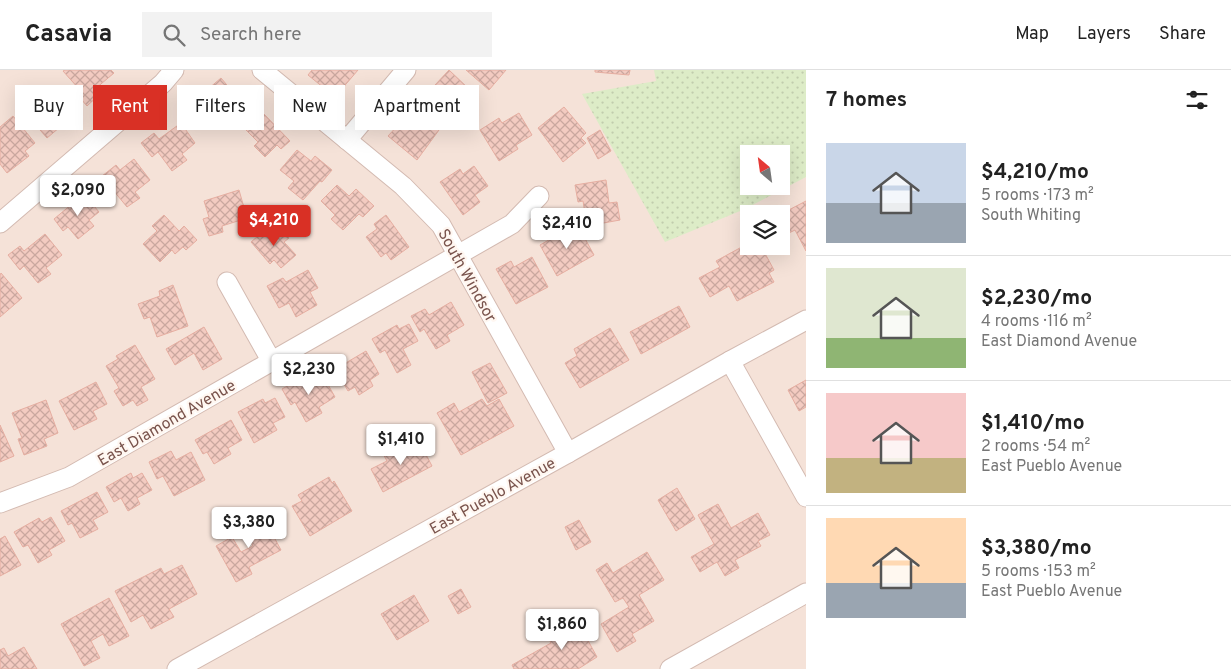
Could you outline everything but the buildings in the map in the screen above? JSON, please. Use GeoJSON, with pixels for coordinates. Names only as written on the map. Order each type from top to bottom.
{"type":"FeatureCollection","features":[{"type":"Feature","properties":{"kind":"street"},"geometry":{"type":"LineString","coordinates":[[0,223],[163,83],[174,70]]}},
{"type":"Feature","properties":{"kind":"street","name":"South Windsor"},"geometry":{"type":"LineString","coordinates":[[262,70],[403,186],[441,225],[568,453]]}},
{"type":"Feature","properties":{"kind":"street"},"geometry":{"type":"LineString","coordinates":[[347,140],[406,70]]}},
{"type":"Feature","properties":{"kind":"street","name":"East Diamond Avenue"},"geometry":{"type":"LineString","coordinates":[[0,503],[70,477],[272,362],[512,224],[539,196]]}},
{"type":"Feature","properties":{"kind":"street"},"geometry":{"type":"LineString","coordinates":[[227,282],[272,362]]}},
{"type":"Feature","properties":{"kind":"street","name":"East Pueblo Avenue"},"geometry":{"type":"LineString","coordinates":[[177,669],[806,320]]}},
{"type":"Feature","properties":{"kind":"street"},"geometry":{"type":"LineString","coordinates":[[730,361],[806,497]]}},
{"type":"Feature","properties":{"kind":"street"},"geometry":{"type":"LineString","coordinates":[[670,669],[806,593]]}},
{"type":"Feature","properties":{"kind":"shaded area"},"geometry":{"type":"Polygon","coordinates":[[[0,70],[806,70],[806,669],[0,669],[0,70]]]}},
{"type":"Feature","properties":{"kind":"green space"},"geometry":{"type":"Polygon","coordinates":[[[654,70],[806,70],[806,177],[790,185],[790,145],[740,145],[740,195],[772,195],[753,205],[740,205],[740,211],[665,242],[582,94],[656,81],[654,70]]]}}]}
